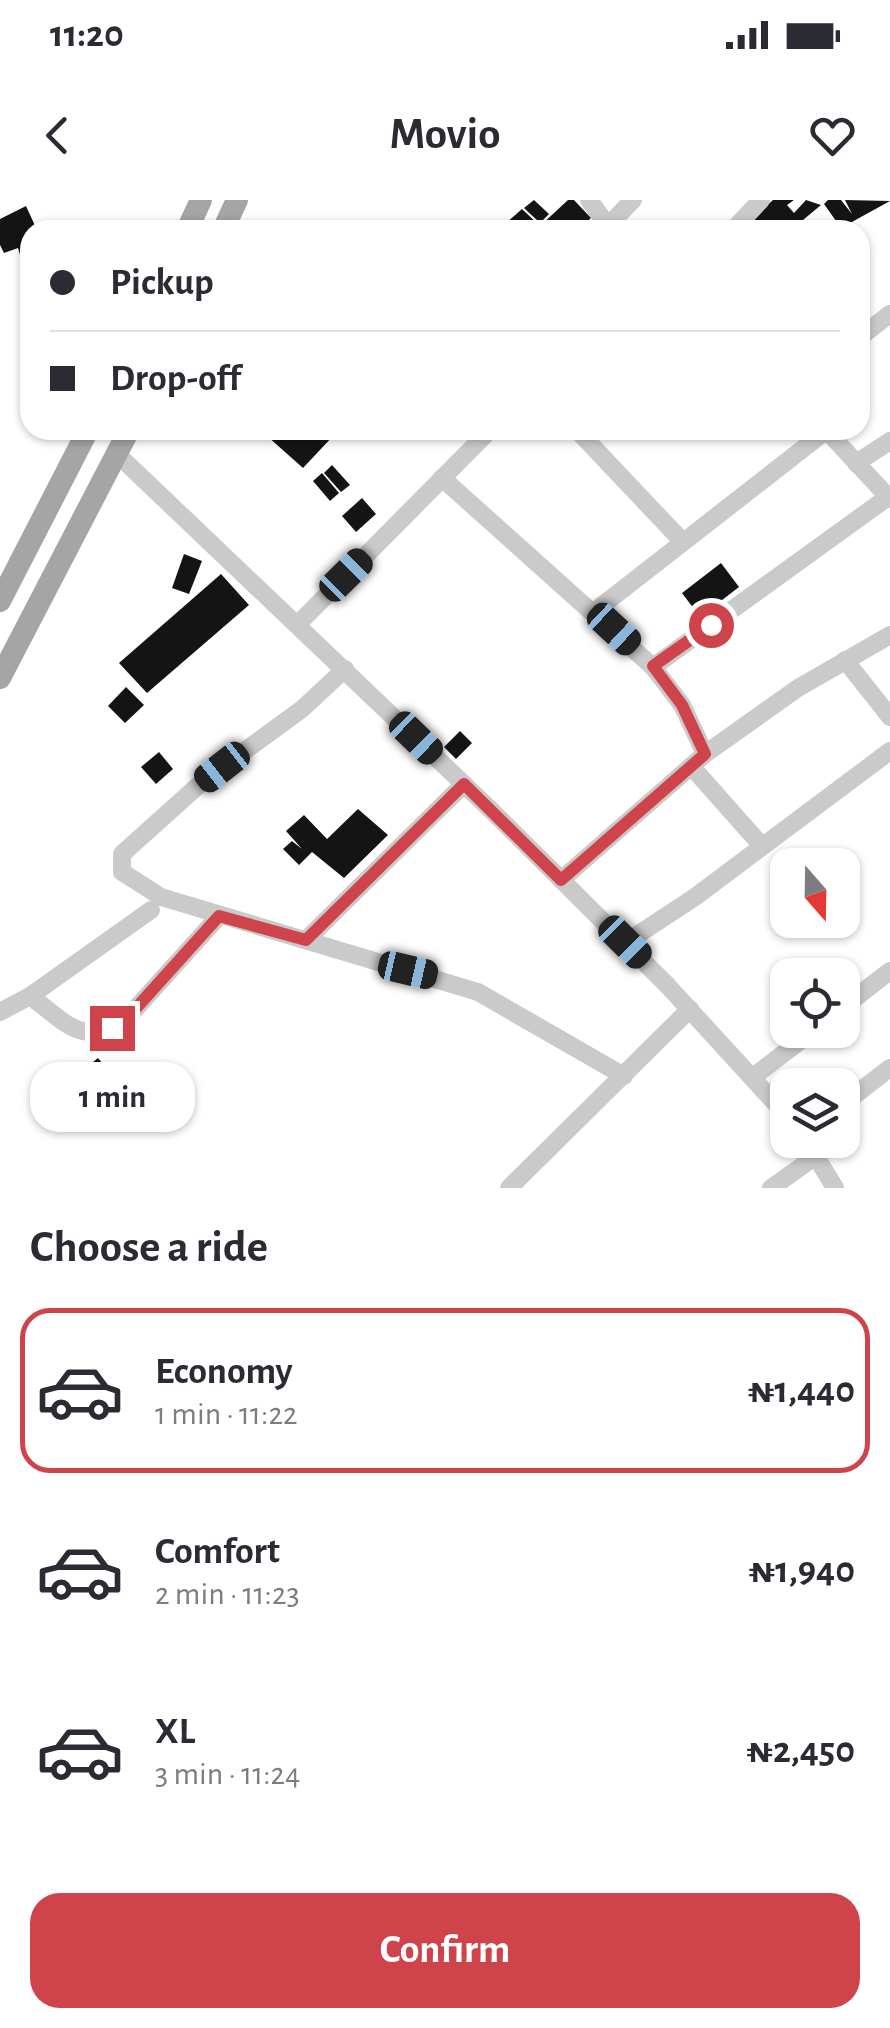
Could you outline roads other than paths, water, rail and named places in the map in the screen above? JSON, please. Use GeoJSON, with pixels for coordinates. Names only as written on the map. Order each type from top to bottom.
{"type":"FeatureCollection","features":[{"type":"Feature","properties":{"kind":"main road"},"geometry":{"type":"LineString","coordinates":[[0,602],[83,440]]}},
{"type":"Feature","properties":{"kind":"main road"},"geometry":{"type":"LineString","coordinates":[[0,678],[123,440]]}},
{"type":"Feature","properties":{"kind":"street"},"geometry":{"type":"LineString","coordinates":[[617,220],[633,200]]}},
{"type":"Feature","properties":{"kind":"street"},"geometry":{"type":"LineString","coordinates":[[742,220],[760,200]]}},
{"type":"Feature","properties":{"kind":"street"},"geometry":{"type":"LineString","coordinates":[[298,624],[480,440]]}},
{"type":"Feature","properties":{"kind":"street"},"geometry":{"type":"LineString","coordinates":[[586,440],[683,542]]}},
{"type":"Feature","properties":{"kind":"street"},"geometry":{"type":"LineString","coordinates":[[594,610],[814,440]]}},
{"type":"Feature","properties":{"kind":"street"},"geometry":{"type":"LineString","coordinates":[[653,666],[889,498],[836,440]]}},
{"type":"Feature","properties":{"kind":"street"},"geometry":{"type":"LineString","coordinates":[[856,463],[890,441]]}},
{"type":"Feature","properties":{"kind":"street"},"geometry":{"type":"LineString","coordinates":[[117,454],[346,669],[625,942],[770,1096]]}},
{"type":"Feature","properties":{"kind":"street"},"geometry":{"type":"LineString","coordinates":[[442,478],[653,666],[682,705],[698,760],[762,846]]}},
{"type":"Feature","properties":{"kind":"street"},"geometry":{"type":"LineString","coordinates":[[561,880],[698,760],[776,702],[890,635]]}},
{"type":"Feature","properties":{"kind":"street"},"geometry":{"type":"LineString","coordinates":[[845,660],[890,717]]}},
{"type":"Feature","properties":{"kind":"street"},"geometry":{"type":"LineString","coordinates":[[346,669],[302,708],[201,783],[122,854],[122,872],[161,897],[478,992],[624,1076]]}},
{"type":"Feature","properties":{"kind":"street"},"geometry":{"type":"LineString","coordinates":[[625,942],[890,751]]}},
{"type":"Feature","properties":{"kind":"street"},"geometry":{"type":"LineString","coordinates":[[306,940],[464,784]]}},
{"type":"Feature","properties":{"kind":"street"},"geometry":{"type":"LineString","coordinates":[[0,1012],[30,996],[151,910]]}},
{"type":"Feature","properties":{"kind":"street"},"geometry":{"type":"LineString","coordinates":[[30,996],[74,1030],[94,1035],[112,1028],[129,1016],[219,916]]}},
{"type":"Feature","properties":{"kind":"street"},"geometry":{"type":"LineString","coordinates":[[860,994],[890,971]]}},
{"type":"Feature","properties":{"kind":"street"},"geometry":{"type":"LineString","coordinates":[[509,1188],[690,1009]]}},
{"type":"Feature","properties":{"kind":"street"},"geometry":{"type":"LineString","coordinates":[[753,1076],[790,1048]]}},
{"type":"Feature","properties":{"kind":"street"},"geometry":{"type":"LineString","coordinates":[[860,1091],[890,1068]]}},
{"type":"Feature","properties":{"kind":"street"},"geometry":{"type":"LineString","coordinates":[[771,1188],[801,1158]]}},
{"type":"Feature","properties":{"kind":"street"},"geometry":{"type":"LineString","coordinates":[[817,1158],[834,1188]]}}]}
